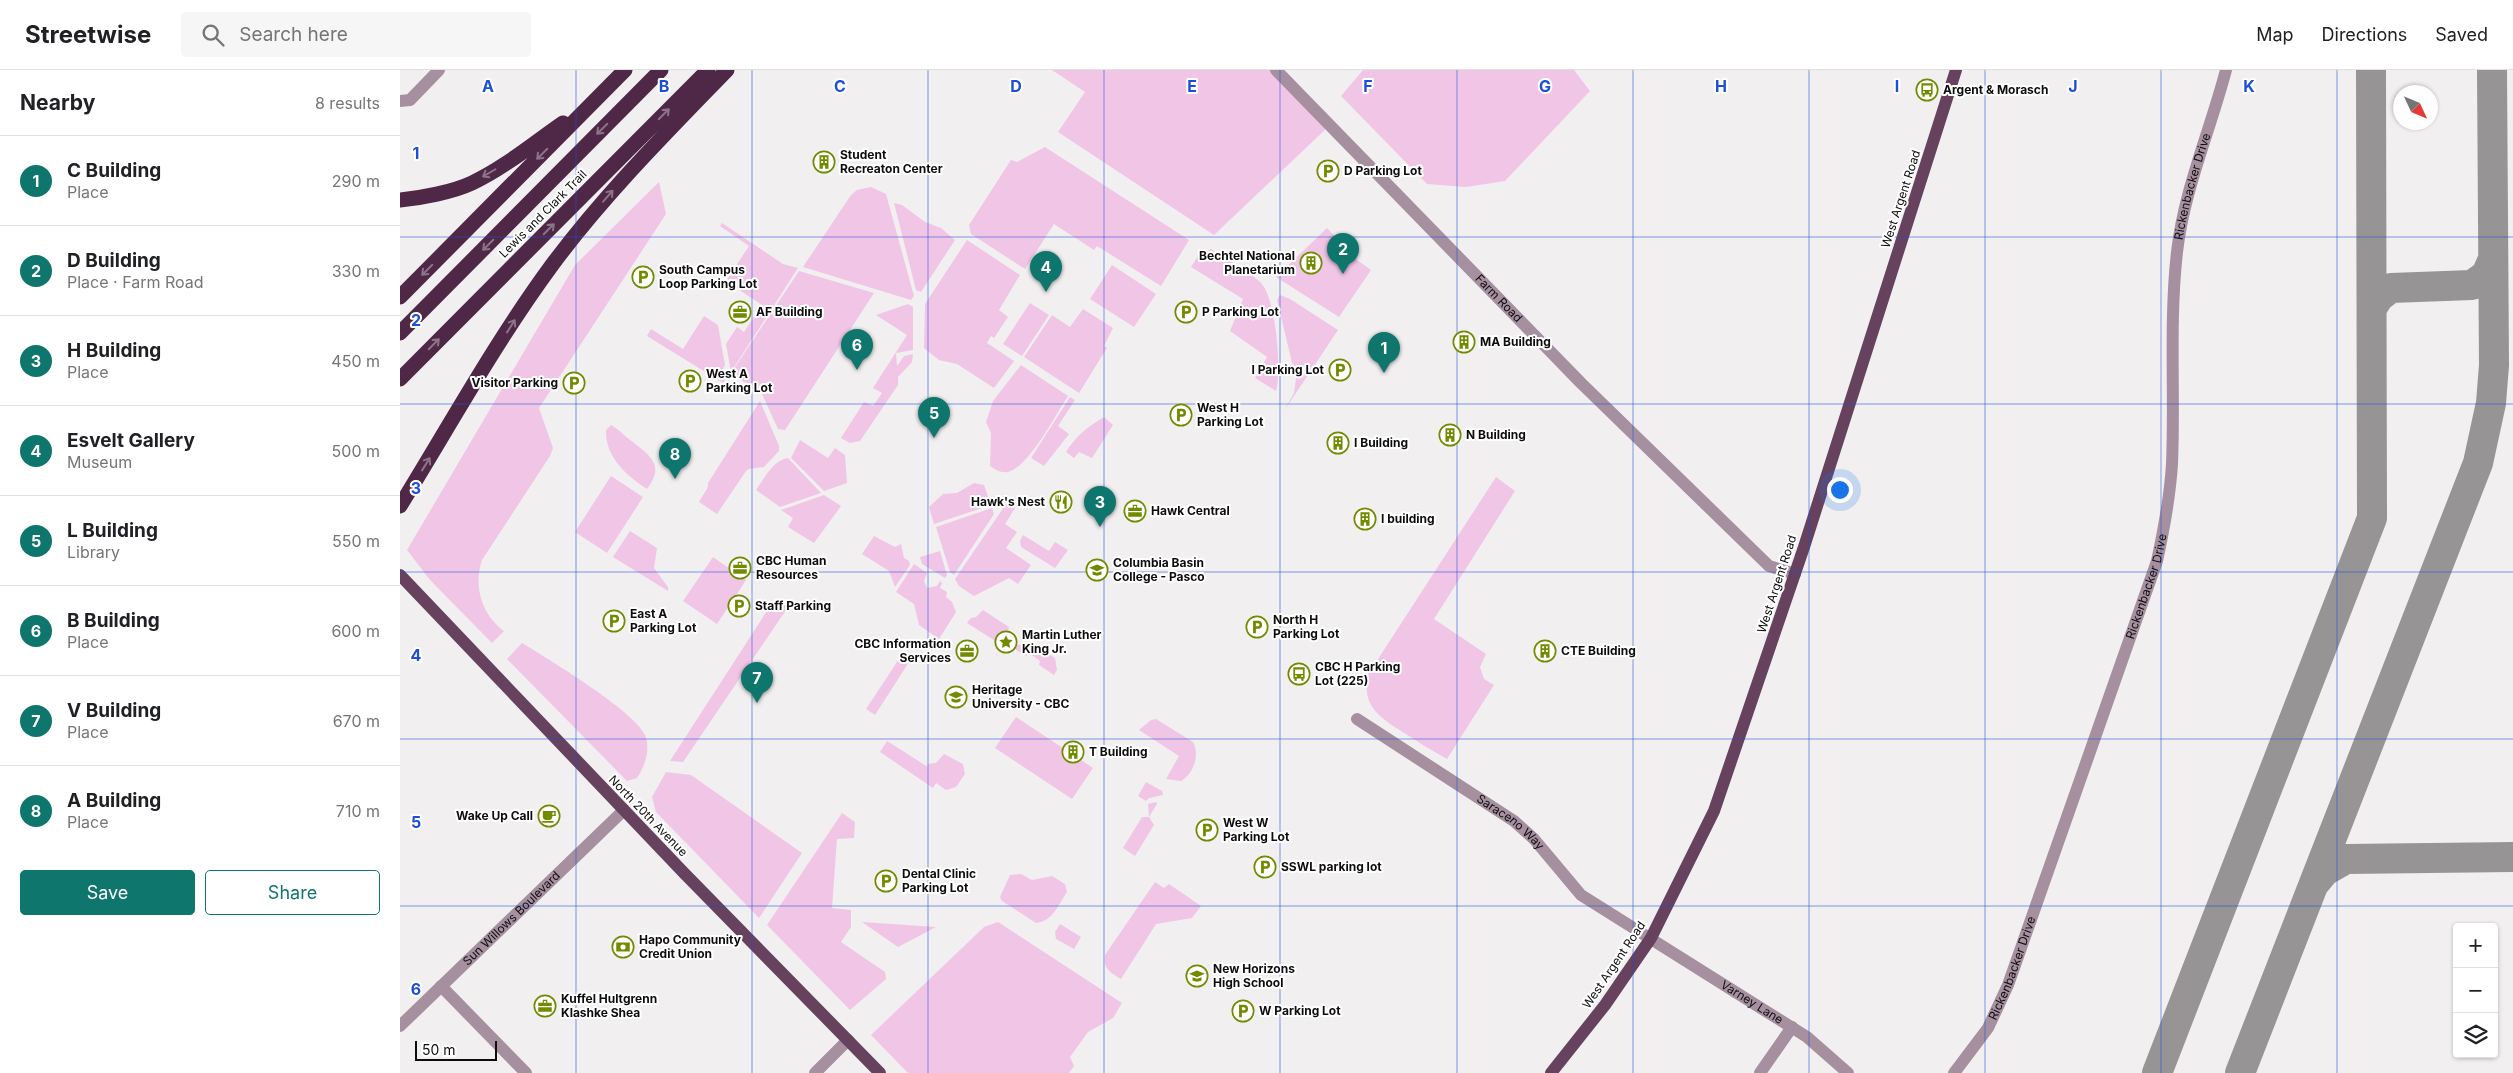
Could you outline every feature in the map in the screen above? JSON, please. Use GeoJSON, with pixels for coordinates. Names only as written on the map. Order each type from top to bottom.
{"type":"FeatureCollection","features":[{"type":"Feature","properties":{"kind":"highway"},"geometry":{"type":"LineString","coordinates":[[400,200],[470,184],[484,176],[568,120],[625,70]]}},
{"type":"Feature","properties":{"kind":"highway"},"geometry":{"type":"LineString","coordinates":[[400,297],[625,70]]}},
{"type":"Feature","properties":{"kind":"highway"},"geometry":{"type":"LineString","coordinates":[[400,333],[661,70]]}},
{"type":"Feature","properties":{"kind":"highway","name":"Lewis and Clark Trail"},"geometry":{"type":"LineString","coordinates":[[400,379],[708,70]]}},
{"type":"Feature","properties":{"kind":"highway"},"geometry":{"type":"LineString","coordinates":[[400,506],[520,311],[552,265],[630,171],[727,70]]}},
{"type":"Feature","properties":{"kind":"main road","name":"West Argent Road"},"geometry":{"type":"LineString","coordinates":[[1551,1073],[1605,1005],[1651,938],[1714,811],[1795,574],[1956,70]]}},
{"type":"Feature","properties":{"kind":"main road","name":"North 20th Avenue"},"geometry":{"type":"LineString","coordinates":[[400,575],[624,810],[880,1073]]}},
{"type":"Feature","properties":{"kind":"street"},"geometry":{"type":"LineString","coordinates":[[401,102],[410,100],[438,70]]}},
{"type":"Feature","properties":{"kind":"street","name":"Farm Road"},"geometry":{"type":"LineString","coordinates":[[1276,70],[1577,379],[1769,566],[1795,574]]}},
{"type":"Feature","properties":{"kind":"street","name":"Rickenbacker Drive"},"geometry":{"type":"LineString","coordinates":[[1954,1073],[1988,1028],[2008,985],[2157,561],[2172,465],[2172,325],[2177,250],[2187,197],[2226,70]]}},
{"type":"Feature","properties":{"kind":"street","name":"Saraceno Way"},"geometry":{"type":"LineString","coordinates":[[1358,719],[1514,821],[1534,839],[1581,895],[1651,938]]}},
{"type":"Feature","properties":{"kind":"street","name":"Sun Willows Boulevard"},"geometry":{"type":"LineString","coordinates":[[400,1026],[624,810]]}},
{"type":"Feature","properties":{"kind":"street","name":"Varney Lane"},"geometry":{"type":"LineString","coordinates":[[1651,938],[1792,1027],[1830,1056],[1848,1073]]}},
{"type":"Feature","properties":{"kind":"street"},"geometry":{"type":"LineString","coordinates":[[441,986],[526,1073]]}},
{"type":"Feature","properties":{"kind":"street"},"geometry":{"type":"LineString","coordinates":[[1760,1073],[1792,1027]]}},
{"type":"Feature","properties":{"kind":"street"},"geometry":{"type":"LineString","coordinates":[[815,1073],[848,1040]]}},
{"type":"Feature","properties":{"kind":"shaded area"},"geometry":{"type":"Polygon","coordinates":[[[1052,70],[1271,70],[1328,127],[1214,235],[1058,132],[1085,92],[1052,70]]]}},
{"type":"Feature","properties":{"kind":"shaded area"},"geometry":{"type":"Polygon","coordinates":[[[1363,70],[1574,70],[1590,91],[1505,181],[1466,187],[1427,184],[1341,96],[1363,70]]]}},
{"type":"Feature","properties":{"kind":"shaded area"},"geometry":{"type":"Polygon","coordinates":[[[1045,147],[1189,240],[1161,286],[1097,246],[1094,250],[1054,224],[1025,269],[971,234],[969,225],[1011,160],[1017,162],[1045,147]]]}},
{"type":"Feature","properties":{"kind":"shaded area"},"geometry":{"type":"Polygon","coordinates":[[[659,182],[666,214],[539,408],[553,448],[550,456],[482,560],[479,570],[481,599],[490,617],[504,631],[492,643],[430,580],[407,550],[575,265],[659,182]]]}},
{"type":"Feature","properties":{"kind":"shaded area"},"geometry":{"type":"Polygon","coordinates":[[[871,187],[886,194],[914,296],[911,300],[803,267],[851,195],[857,190],[871,187]]]}},
{"type":"Feature","properties":{"kind":"shaded area"},"geometry":{"type":"Polygon","coordinates":[[[894,203],[902,205],[925,222],[941,228],[955,240],[921,292],[916,290],[894,203]]]}},
{"type":"Feature","properties":{"kind":"shaded area"},"geometry":{"type":"Polygon","coordinates":[[[722,223],[783,264],[798,268],[731,372],[726,344],[737,327],[744,332],[762,305],[726,281],[749,246],[720,226],[722,223]]]}},
{"type":"Feature","properties":{"kind":"shaded area"},"geometry":{"type":"Polygon","coordinates":[[[1327,228],[1357,260],[1371,270],[1339,317],[1276,277],[1327,228]]]}},
{"type":"Feature","properties":{"kind":"shaded area"},"geometry":{"type":"Polygon","coordinates":[[[967,240],[1020,275],[999,310],[1008,317],[994,338],[991,336],[987,343],[1014,361],[994,388],[957,364],[939,360],[924,348],[925,304],[967,240]]]}},
{"type":"Feature","properties":{"kind":"shaded area"},"geometry":{"type":"Polygon","coordinates":[[[1211,249],[1249,273],[1266,290],[1274,317],[1278,351],[1276,391],[1255,378],[1267,357],[1230,331],[1243,299],[1191,267],[1198,256],[1211,249]]]}},
{"type":"Feature","properties":{"kind":"shaded area"},"geometry":{"type":"Polygon","coordinates":[[[1112,265],[1156,294],[1134,327],[1090,299],[1112,265]]]}},
{"type":"Feature","properties":{"kind":"shaded area"},"geometry":{"type":"Polygon","coordinates":[[[799,271],[874,293],[785,430],[778,429],[762,394],[731,373],[799,271]]]}},
{"type":"Feature","properties":{"kind":"shaded area"},"geometry":{"type":"Polygon","coordinates":[[[1280,295],[1290,299],[1338,330],[1284,411],[1294,393],[1296,379],[1277,300],[1280,295]]]}},
{"type":"Feature","properties":{"kind":"shaded area"},"geometry":{"type":"Polygon","coordinates":[[[1030,303],[1049,315],[1022,356],[1003,344],[1030,303]]]}},
{"type":"Feature","properties":{"kind":"shaded area"},"geometry":{"type":"Polygon","coordinates":[[[908,304],[913,307],[913,350],[896,353],[897,366],[904,356],[913,354],[912,362],[898,377],[898,385],[860,441],[850,443],[841,438],[864,402],[873,406],[882,393],[873,388],[907,335],[876,315],[908,304]]]}},
{"type":"Feature","properties":{"kind":"shaded area"},"geometry":{"type":"Polygon","coordinates":[[[1083,309],[1113,328],[1104,346],[1107,348],[1079,393],[1024,357],[1052,315],[1070,327],[1083,309]]]}},
{"type":"Feature","properties":{"kind":"shaded area"},"geometry":{"type":"Polygon","coordinates":[[[704,316],[718,325],[725,365],[720,374],[727,378],[723,383],[647,336],[651,329],[683,349],[704,316]]]}},
{"type":"Feature","properties":{"kind":"shaded area"},"geometry":{"type":"Polygon","coordinates":[[[1021,365],[1068,396],[1025,461],[1008,472],[1003,472],[990,466],[991,433],[986,422],[993,401],[1021,365]]]}},
{"type":"Feature","properties":{"kind":"shaded area"},"geometry":{"type":"Polygon","coordinates":[[[1070,397],[1075,400],[1058,426],[1069,434],[1044,466],[1031,458],[1070,397]]]}},
{"type":"Feature","properties":{"kind":"shaded area"},"geometry":{"type":"Polygon","coordinates":[[[760,401],[779,446],[779,451],[764,467],[746,471],[717,514],[699,502],[708,487],[708,483],[760,401]]]}},
{"type":"Feature","properties":{"kind":"shaded area"},"geometry":{"type":"Polygon","coordinates":[[[1104,417],[1113,425],[1092,458],[1079,452],[1074,458],[1066,452],[1082,432],[1104,417]]]}},
{"type":"Feature","properties":{"kind":"shaded area"},"geometry":{"type":"Polygon","coordinates":[[[611,425],[645,452],[654,462],[655,474],[647,489],[625,472],[613,457],[609,449],[606,430],[611,425]]]}},
{"type":"Feature","properties":{"kind":"shaded area"},"geometry":{"type":"Polygon","coordinates":[[[800,440],[828,458],[835,448],[845,455],[847,483],[824,491],[791,458],[800,440]]]}},
{"type":"Feature","properties":{"kind":"shaded area"},"geometry":{"type":"Polygon","coordinates":[[[788,458],[821,493],[780,507],[756,490],[773,466],[788,458]]]}},
{"type":"Feature","properties":{"kind":"shaded area"},"geometry":{"type":"Polygon","coordinates":[[[611,476],[643,497],[607,553],[575,532],[611,476]]]}},
{"type":"Feature","properties":{"kind":"shaded area"},"geometry":{"type":"Polygon","coordinates":[[[1496,477],[1515,491],[1434,619],[1486,654],[1480,667],[1484,679],[1494,685],[1447,759],[1381,717],[1370,703],[1367,694],[1367,684],[1369,673],[1496,477]]]}},
{"type":"Feature","properties":{"kind":"shaded area"},"geometry":{"type":"Polygon","coordinates":[[[974,483],[984,485],[991,505],[934,524],[929,507],[943,494],[957,493],[974,483]]]}},
{"type":"Feature","properties":{"kind":"shaded area"},"geometry":{"type":"Polygon","coordinates":[[[824,495],[841,506],[814,543],[788,527],[793,518],[781,510],[824,495]]]}},
{"type":"Feature","properties":{"kind":"shaded area"},"geometry":{"type":"Polygon","coordinates":[[[1012,502],[1017,505],[1005,524],[1017,532],[1006,548],[1031,565],[1018,584],[1009,578],[974,596],[959,586],[955,579],[1006,504],[1012,502]]]}},
{"type":"Feature","properties":{"kind":"shaded area"},"geometry":{"type":"Polygon","coordinates":[[[992,508],[994,514],[954,575],[950,572],[936,527],[992,508]]]}},
{"type":"Feature","properties":{"kind":"shaded area"},"geometry":{"type":"Polygon","coordinates":[[[630,531],[657,548],[654,568],[668,587],[668,591],[613,557],[630,531]]]}},
{"type":"Feature","properties":{"kind":"shaded area"},"geometry":{"type":"Polygon","coordinates":[[[1023,535],[1049,551],[1055,542],[1068,550],[1055,568],[1021,547],[1020,541],[1023,535]]]}},
{"type":"Feature","properties":{"kind":"shaded area"},"geometry":{"type":"Polygon","coordinates":[[[874,536],[895,547],[901,544],[904,558],[909,561],[910,565],[895,587],[889,571],[862,554],[874,536]]]}},
{"type":"Feature","properties":{"kind":"shaded area"},"geometry":{"type":"Polygon","coordinates":[[[940,551],[947,575],[945,578],[922,564],[920,557],[940,551]]]}},
{"type":"Feature","properties":{"kind":"shaded area"},"geometry":{"type":"Polygon","coordinates":[[[713,557],[746,580],[717,624],[683,601],[713,557]]]}},
{"type":"Feature","properties":{"kind":"shaded area"},"geometry":{"type":"Polygon","coordinates":[[[914,564],[927,573],[924,581],[927,588],[937,586],[940,581],[942,583],[940,588],[947,592],[946,597],[952,602],[956,612],[939,639],[919,625],[914,604],[896,592],[914,564]]]}},
{"type":"Feature","properties":{"kind":"shaded area"},"geometry":{"type":"Polygon","coordinates":[[[774,600],[788,607],[683,762],[670,761],[774,600]]]}},
{"type":"Feature","properties":{"kind":"shaded area"},"geometry":{"type":"Polygon","coordinates":[[[983,610],[1009,627],[1000,644],[967,623],[983,610]]]}},
{"type":"Feature","properties":{"kind":"shaded area"},"geometry":{"type":"Polygon","coordinates":[[[522,643],[608,699],[637,725],[647,740],[647,752],[645,763],[637,778],[627,781],[507,659],[522,643]]]}},
{"type":"Feature","properties":{"kind":"shaded area"},"geometry":{"type":"Polygon","coordinates":[[[1032,643],[1055,658],[1057,670],[1054,675],[1039,665],[1040,661],[1029,653],[1026,656],[1015,649],[1017,645],[1032,643]]]}},
{"type":"Feature","properties":{"kind":"shaded area"},"geometry":{"type":"Polygon","coordinates":[[[903,653],[911,659],[875,715],[866,709],[903,653]]]}},
{"type":"Feature","properties":{"kind":"shaded area"},"geometry":{"type":"Polygon","coordinates":[[[1016,717],[1093,768],[1072,799],[995,748],[1016,717]]]}},
{"type":"Feature","properties":{"kind":"shaded area"},"geometry":{"type":"Polygon","coordinates":[[[1156,719],[1193,742],[1196,758],[1189,774],[1181,781],[1166,779],[1179,756],[1139,730],[1151,720],[1156,719]]]}},
{"type":"Feature","properties":{"kind":"shaded area"},"geometry":{"type":"Polygon","coordinates":[[[887,741],[928,767],[927,764],[936,763],[944,754],[963,764],[965,774],[956,787],[946,790],[936,783],[933,788],[880,752],[887,741]]]}},
{"type":"Feature","properties":{"kind":"shaded area"},"geometry":{"type":"Polygon","coordinates":[[[666,772],[691,775],[802,853],[759,918],[656,812],[652,797],[666,772]]]}},
{"type":"Feature","properties":{"kind":"shaded area"},"geometry":{"type":"Polygon","coordinates":[[[1146,782],[1162,791],[1163,795],[1149,798],[1146,801],[1138,796],[1146,782]]]}},
{"type":"Feature","properties":{"kind":"shaded area"},"geometry":{"type":"Polygon","coordinates":[[[1156,802],[1157,804],[1149,817],[1148,804],[1156,802]]]}},
{"type":"Feature","properties":{"kind":"shaded area"},"geometry":{"type":"Polygon","coordinates":[[[842,813],[855,822],[854,838],[837,839],[832,908],[851,910],[851,927],[841,942],[885,972],[886,979],[850,1010],[767,925],[842,813]]]}},
{"type":"Feature","properties":{"kind":"shaded area"},"geometry":{"type":"Polygon","coordinates":[[[1142,817],[1149,817],[1154,825],[1135,856],[1123,848],[1142,817]]]}},
{"type":"Feature","properties":{"kind":"shaded area"},"geometry":{"type":"Polygon","coordinates":[[[1021,874],[1032,880],[1052,876],[1065,884],[1067,892],[1061,902],[1051,916],[1042,922],[1036,923],[1002,901],[1000,897],[1010,875],[1021,874]]]}},
{"type":"Feature","properties":{"kind":"shaded area"},"geometry":{"type":"Polygon","coordinates":[[[1155,882],[1164,888],[1169,884],[1201,906],[1192,918],[1156,924],[1121,979],[1106,967],[1105,955],[1155,882]]]}},
{"type":"Feature","properties":{"kind":"shaded area"},"geometry":{"type":"Polygon","coordinates":[[[862,922],[936,927],[898,947],[862,922]]]}},
{"type":"Feature","properties":{"kind":"shaded area"},"geometry":{"type":"Polygon","coordinates":[[[998,922],[1122,1003],[1113,1018],[1088,1032],[1070,1057],[1074,1066],[1069,1073],[908,1073],[871,1035],[984,927],[998,922]]]}},
{"type":"Feature","properties":{"kind":"shaded area"},"geometry":{"type":"Polygon","coordinates":[[[1060,924],[1081,937],[1074,949],[1056,939],[1055,932],[1060,924]]]}},
{"type":"Feature","properties":{"kind":"taxiway"},"geometry":{"type":"LineString","coordinates":[[2157,1073],[2372,518],[2371,70]]}},
{"type":"Feature","properties":{"kind":"taxiway"},"geometry":{"type":"LineString","coordinates":[[2240,1073],[2478,463],[2491,403],[2494,365],[2492,70]]}},
{"type":"Feature","properties":{"kind":"taxiway"},"geometry":{"type":"LineString","coordinates":[[2372,308],[2379,297],[2391,288],[2472,285],[2486,275],[2493,259]]}},
{"type":"Feature","properties":{"kind":"taxiway"},"geometry":{"type":"LineString","coordinates":[[2315,883],[2325,871],[2346,859],[2513,857]]}},
{"type":"Feature","properties":{"kind":"place","name":"Argent & Morasch"},"geometry":{"type":"Point","coordinates":[1927,90]}},
{"type":"Feature","properties":{"kind":"place","name":"Student Recreaton Center"},"geometry":{"type":"Point","coordinates":[824,162]}},
{"type":"Feature","properties":{"kind":"place","name":"D Parking Lot"},"geometry":{"type":"Point","coordinates":[1328,171]}},
{"type":"Feature","properties":{"kind":"place","name":"Bechtel National Planetarium"},"geometry":{"type":"Point","coordinates":[1311,263]}},
{"type":"Feature","properties":{"kind":"place","name":"D Building"},"geometry":{"type":"Point","coordinates":[1343,274]}},
{"type":"Feature","properties":{"kind":"place","name":"South Campus Loop Parking Lot"},"geometry":{"type":"Point","coordinates":[643,277]}},
{"type":"Feature","properties":{"kind":"place","name":"Esvelt Gallery"},"geometry":{"type":"Point","coordinates":[1046,292]}},
{"type":"Feature","properties":{"kind":"place","name":"AF Building"},"geometry":{"type":"Point","coordinates":[740,312]}},
{"type":"Feature","properties":{"kind":"place","name":"P Parking Lot"},"geometry":{"type":"Point","coordinates":[1186,312]}},
{"type":"Feature","properties":{"kind":"place","name":"MA Building"},"geometry":{"type":"Point","coordinates":[1464,342]}},
{"type":"Feature","properties":{"kind":"place","name":"B Building"},"geometry":{"type":"Point","coordinates":[857,370]}},
{"type":"Feature","properties":{"kind":"place","name":"I Parking Lot"},"geometry":{"type":"Point","coordinates":[1340,370]}},
{"type":"Feature","properties":{"kind":"place","name":"C Building"},"geometry":{"type":"Point","coordinates":[1384,373]}},
{"type":"Feature","properties":{"kind":"place","name":"West A Parking Lot"},"geometry":{"type":"Point","coordinates":[690,381]}},
{"type":"Feature","properties":{"kind":"place","name":"Visitor Parking"},"geometry":{"type":"Point","coordinates":[574,383]}},
{"type":"Feature","properties":{"kind":"place","name":"West H Parking Lot"},"geometry":{"type":"Point","coordinates":[1181,415]}},
{"type":"Feature","properties":{"kind":"place","name":"N Building"},"geometry":{"type":"Point","coordinates":[1450,435]}},
{"type":"Feature","properties":{"kind":"place","name":"L Building"},"geometry":{"type":"Point","coordinates":[934,438]}},
{"type":"Feature","properties":{"kind":"place","name":"I Building"},"geometry":{"type":"Point","coordinates":[1338,443]}},
{"type":"Feature","properties":{"kind":"place","name":"A Building"},"geometry":{"type":"Point","coordinates":[675,479]}},
{"type":"Feature","properties":{"kind":"place","name":"Hawk's Nest"},"geometry":{"type":"Point","coordinates":[1061,502]}},
{"type":"Feature","properties":{"kind":"place","name":"Hawk Central"},"geometry":{"type":"Point","coordinates":[1135,511]}},
{"type":"Feature","properties":{"kind":"place","name":"I building"},"geometry":{"type":"Point","coordinates":[1365,519]}},
{"type":"Feature","properties":{"kind":"place","name":"H Building"},"geometry":{"type":"Point","coordinates":[1100,527]}},
{"type":"Feature","properties":{"kind":"place","name":"CBC Human Resources"},"geometry":{"type":"Point","coordinates":[740,568]}},
{"type":"Feature","properties":{"kind":"place","name":"Columbia Basin College - Pasco"},"geometry":{"type":"Point","coordinates":[1097,570]}},
{"type":"Feature","properties":{"kind":"place","name":"Staff Parking"},"geometry":{"type":"Point","coordinates":[739,606]}},
{"type":"Feature","properties":{"kind":"place","name":"East A Parking Lot"},"geometry":{"type":"Point","coordinates":[614,621]}},
{"type":"Feature","properties":{"kind":"place","name":"North H Parking Lot"},"geometry":{"type":"Point","coordinates":[1257,627]}},
{"type":"Feature","properties":{"kind":"place","name":"Martin Luther King Jr."},"geometry":{"type":"Point","coordinates":[1006,642]}},
{"type":"Feature","properties":{"kind":"place","name":"CBC Information Services"},"geometry":{"type":"Point","coordinates":[967,651]}},
{"type":"Feature","properties":{"kind":"place","name":"CTE Building"},"geometry":{"type":"Point","coordinates":[1545,651]}},
{"type":"Feature","properties":{"kind":"place","name":"CBC H Parking Lot (225)"},"geometry":{"type":"Point","coordinates":[1299,674]}},
{"type":"Feature","properties":{"kind":"place","name":"Heritage University - CBC"},"geometry":{"type":"Point","coordinates":[956,697]}},
{"type":"Feature","properties":{"kind":"place","name":"V Building"},"geometry":{"type":"Point","coordinates":[757,703]}},
{"type":"Feature","properties":{"kind":"place","name":"T Building"},"geometry":{"type":"Point","coordinates":[1073,752]}},
{"type":"Feature","properties":{"kind":"place","name":"Wake Up Call"},"geometry":{"type":"Point","coordinates":[549,816]}},
{"type":"Feature","properties":{"kind":"place","name":"West W Parking Lot"},"geometry":{"type":"Point","coordinates":[1207,830]}},
{"type":"Feature","properties":{"kind":"place","name":"SSWL parking lot"},"geometry":{"type":"Point","coordinates":[1265,867]}},
{"type":"Feature","properties":{"kind":"place","name":"Dental Clinic Parking Lot"},"geometry":{"type":"Point","coordinates":[886,881]}},
{"type":"Feature","properties":{"kind":"place","name":"Hapo Community Credit Union"},"geometry":{"type":"Point","coordinates":[623,947]}},
{"type":"Feature","properties":{"kind":"place","name":"New Horizons High School"},"geometry":{"type":"Point","coordinates":[1197,976]}},
{"type":"Feature","properties":{"kind":"place","name":"Kuffel Hultgrenn Klashke Shea"},"geometry":{"type":"Point","coordinates":[545,1006]}},
{"type":"Feature","properties":{"kind":"place","name":"W Parking Lot"},"geometry":{"type":"Point","coordinates":[1243,1011]}}]}
